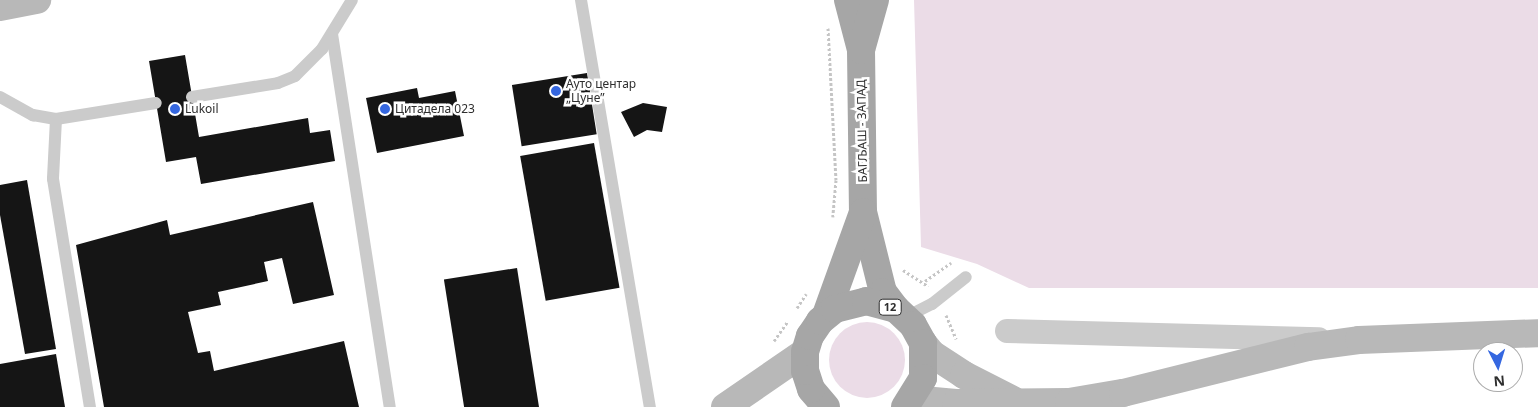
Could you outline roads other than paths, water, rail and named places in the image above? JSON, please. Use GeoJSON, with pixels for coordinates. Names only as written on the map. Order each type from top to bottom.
{"type":"FeatureCollection","features":[{"type":"Feature","properties":{"kind":"main road","name":"БАГЉАШ - ЗАПАД"},"geometry":{"type":"LineString","coordinates":[[848,0],[861,50],[863,212],[883,292],[911,326]]}},
{"type":"Feature","properties":{"kind":"main road","name":"БАГЉАШ - ЗАПАД"},"geometry":{"type":"LineString","coordinates":[[861,50],[875,0]]}},
{"type":"Feature","properties":{"kind":"main road","name":"БАГЉАШ - ЗАПАД"},"geometry":{"type":"LineString","coordinates":[[826,315],[863,212]]}},
{"type":"Feature","properties":{"kind":"main road","name":"12"},"geometry":{"type":"LineString","coordinates":[[826,407],[807,380],[805,352],[810,336],[826,315],[855,302],[876,302],[911,326]]}},
{"type":"Feature","properties":{"kind":"main road"},"geometry":{"type":"LineString","coordinates":[[908,403],[923,378],[911,326]]}},
{"type":"Feature","properties":{"kind":"street"},"geometry":{"type":"LineString","coordinates":[[0,7],[36,0]]}},
{"type":"Feature","properties":{"kind":"street"},"geometry":{"type":"LineString","coordinates":[[911,326],[932,354],[964,375],[1019,403]]}},
{"type":"Feature","properties":{"kind":"street"},"geometry":{"type":"LineString","coordinates":[[1007,331],[1359,340],[1538,333]]}},
{"type":"Feature","properties":{"kind":"street"},"geometry":{"type":"LineString","coordinates":[[908,403],[1069,402],[1123,393],[1308,347],[1359,340]]}},
{"type":"Feature","properties":{"kind":"street"},"geometry":{"type":"LineString","coordinates":[[725,407],[805,352]]}},
{"type":"Feature","properties":{"kind":"lane"},"geometry":{"type":"LineString","coordinates":[[192,97],[278,83],[295,76],[322,49],[352,0]]}},
{"type":"Feature","properties":{"kind":"lane"},"geometry":{"type":"LineString","coordinates":[[582,0],[650,407]]}},
{"type":"Feature","properties":{"kind":"lane"},"geometry":{"type":"LineString","coordinates":[[332,34],[390,407]]}},
{"type":"Feature","properties":{"kind":"lane"},"geometry":{"type":"LineString","coordinates":[[0,97],[33,115],[56,119],[156,103]]}},
{"type":"Feature","properties":{"kind":"lane"},"geometry":{"type":"LineString","coordinates":[[56,119],[53,179],[90,407]]}},
{"type":"Feature","properties":{"kind":"lane"},"geometry":{"type":"LineString","coordinates":[[911,326],[932,304],[966,278]]}},
{"type":"Feature","properties":{"kind":"lane"},"geometry":{"type":"LineString","coordinates":[[911,326],[932,304]]}},
{"type":"Feature","properties":{"kind":"place","name":"Ауто центар „Цуне”"},"geometry":{"type":"Point","coordinates":[556,91]}},
{"type":"Feature","properties":{"kind":"place","name":"Lukoil"},"geometry":{"type":"Point","coordinates":[175,109]}},
{"type":"Feature","properties":{"kind":"place","name":"Цитадела 023"},"geometry":{"type":"Point","coordinates":[385,109]}}]}
